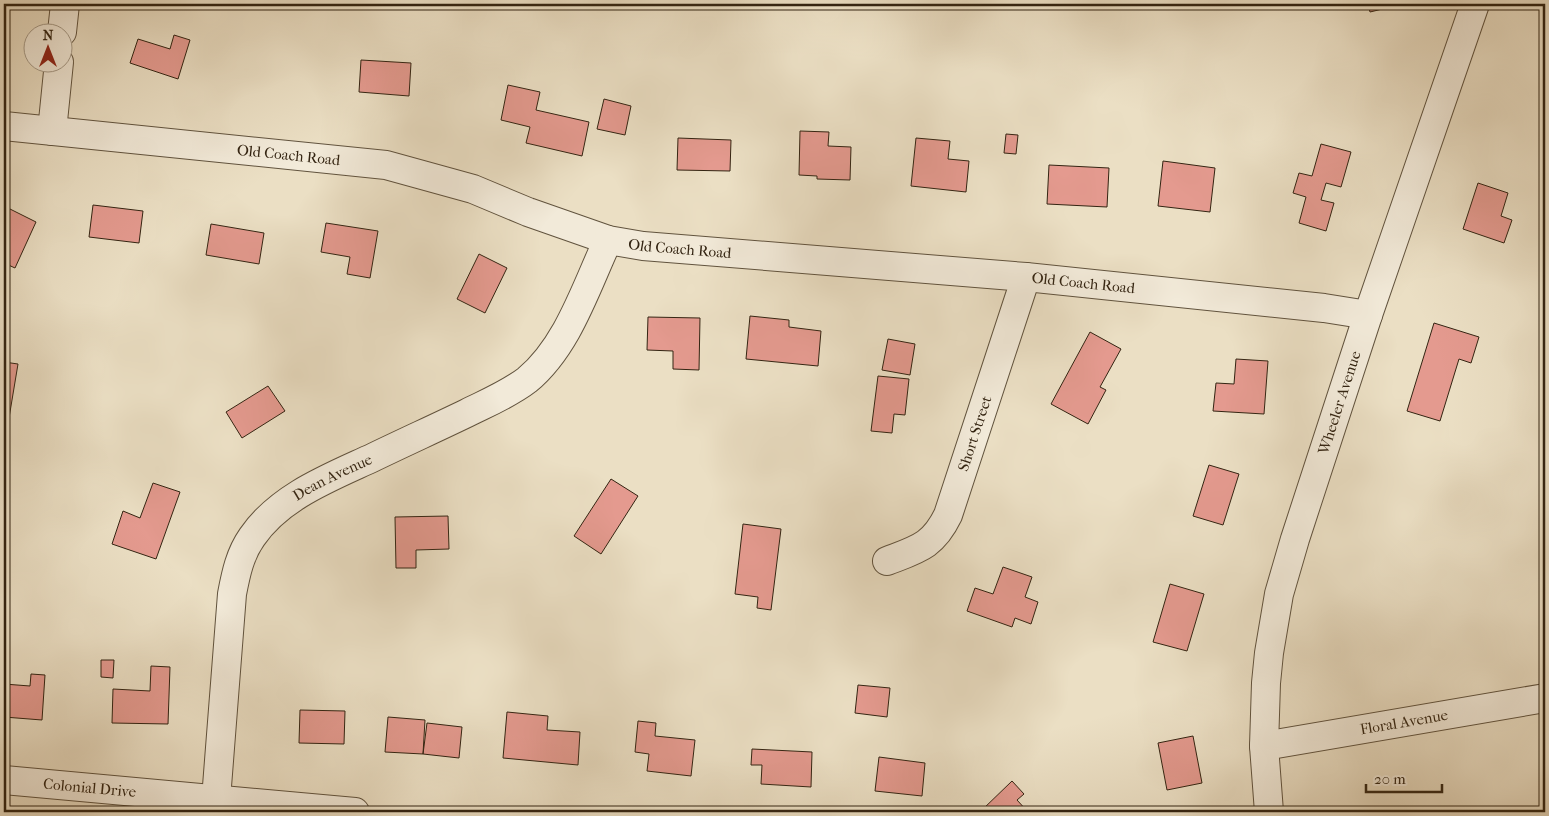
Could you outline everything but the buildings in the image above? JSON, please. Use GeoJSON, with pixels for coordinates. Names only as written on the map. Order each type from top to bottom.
{"type":"FeatureCollection","features":[{"type":"Feature","properties":{"kind":"street"},"geometry":{"type":"LineString","coordinates":[[63,22],[65,4]]}},
{"type":"Feature","properties":{"kind":"street","name":"Wheeler Avenue"},"geometry":{"type":"LineString","coordinates":[[1269,812],[1264,746],[1269,653],[1279,594],[1368,315],[1476,4]]}},
{"type":"Feature","properties":{"kind":"street"},"geometry":{"type":"LineString","coordinates":[[52,131],[58,72]]}},
{"type":"Feature","properties":{"kind":"street","name":"Old Coach Road"},"geometry":{"type":"LineString","coordinates":[[4,126],[386,165],[473,189],[528,212],[608,240],[643,246],[1026,277],[1324,308],[1368,315]]}},
{"type":"Feature","properties":{"kind":"street","name":"Dean Avenue"},"geometry":{"type":"LineString","coordinates":[[216,806],[232,594],[238,563],[252,537],[272,514],[295,497],[322,481],[480,407],[526,380],[556,350],[608,240]]}},
{"type":"Feature","properties":{"kind":"street","name":"Short Street"},"geometry":{"type":"LineString","coordinates":[[887,560],[922,547],[940,530],[948,515],[1026,277]]}},
{"type":"Feature","properties":{"kind":"street","name":"Floral Avenue"},"geometry":{"type":"LineString","coordinates":[[1264,746],[1545,698]]}},
{"type":"Feature","properties":{"kind":"street","name":"Colonial Drive"},"geometry":{"type":"LineString","coordinates":[[4,780],[216,806],[355,812]]}}]}
